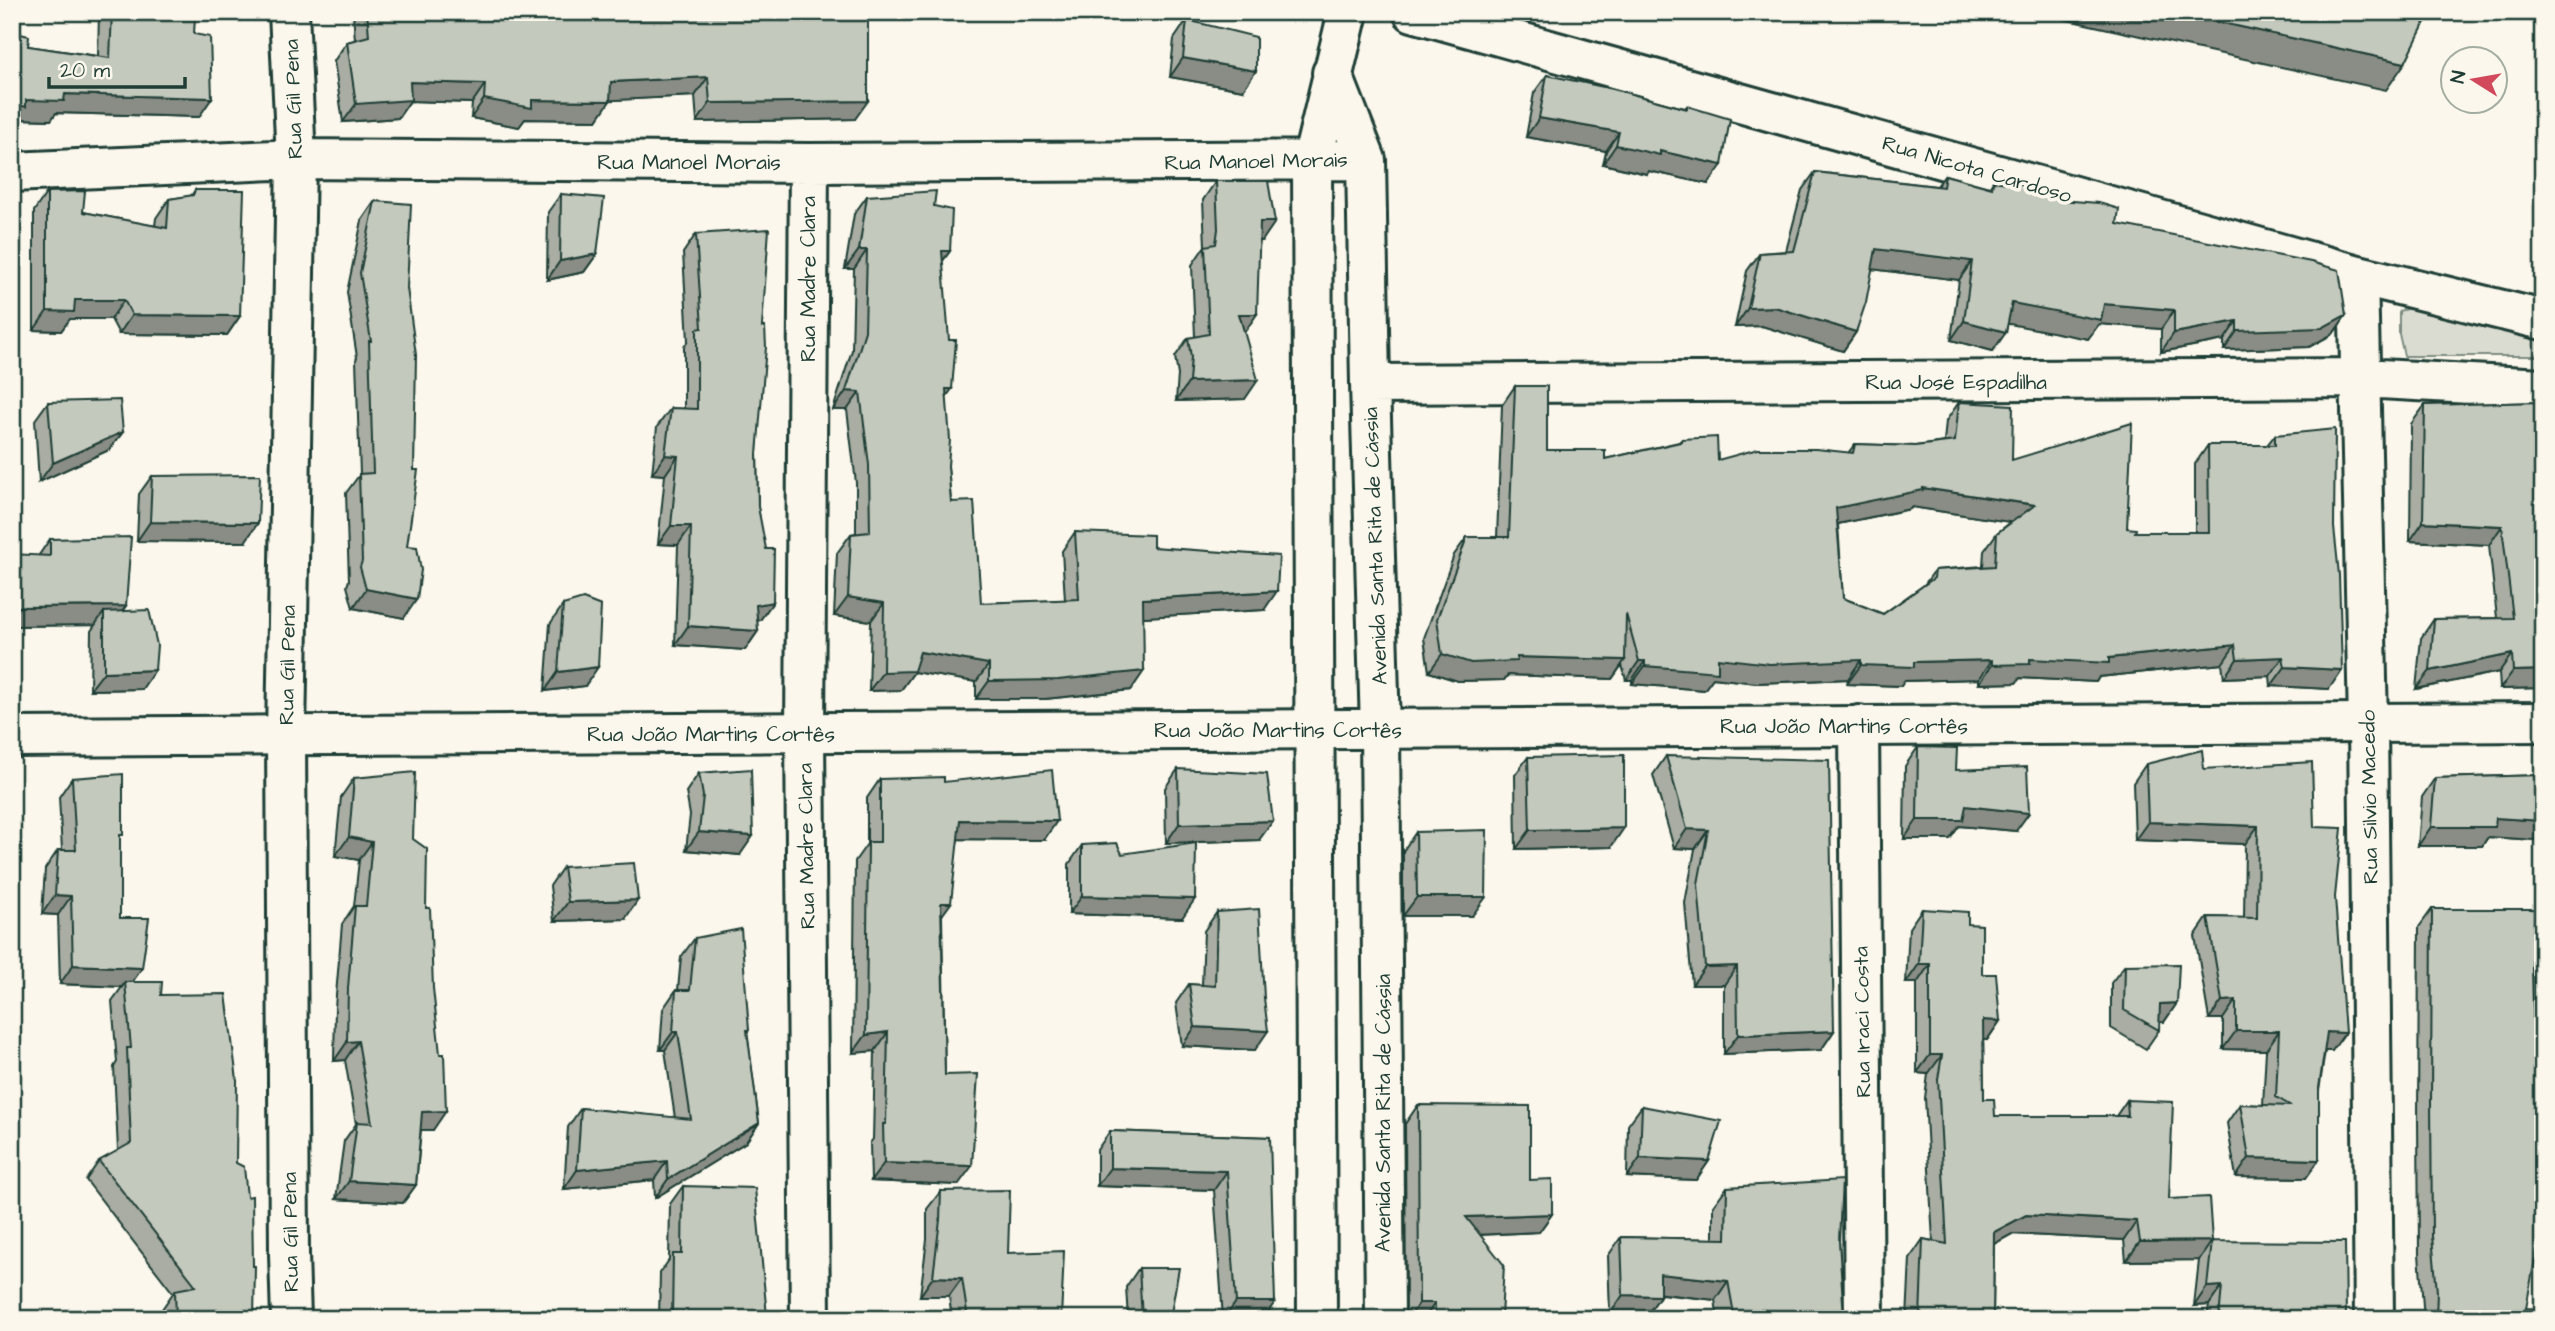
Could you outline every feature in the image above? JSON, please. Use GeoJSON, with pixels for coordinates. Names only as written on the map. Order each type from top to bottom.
{"type":"FeatureCollection","features":[{"type":"Feature","properties":{"kind":"street","name":"Rua Gil Pena"},"geometry":{"type":"LineString","coordinates":[[289,12],[296,159],[286,736],[289,1240],[292,1319]]}},
{"type":"Feature","properties":{"kind":"street"},"geometry":{"type":"LineString","coordinates":[[1317,1319],[1312,162],[1348,12]]}},
{"type":"Feature","properties":{"kind":"street","name":"Rua Nicota Cardoso"},"geometry":{"type":"LineString","coordinates":[[1413,12],[2358,275],[2543,320]]}},
{"type":"Feature","properties":{"kind":"street","name":"Avenida Santa Rita de Cássia"},"geometry":{"type":"LineString","coordinates":[[1332,73],[1366,160],[1380,729],[1385,1319]]}},
{"type":"Feature","properties":{"kind":"street","name":"Rua Manoel Morais"},"geometry":{"type":"LineString","coordinates":[[12,172],[296,159],[808,163],[1366,160]]}},
{"type":"Feature","properties":{"kind":"street","name":"Rua Madre Clara"},"geometry":{"type":"LineString","coordinates":[[808,163],[805,733],[810,1319]]}},
{"type":"Feature","properties":{"kind":"street","name":"Rua Silvio Macedo"},"geometry":{"type":"LineString","coordinates":[[2358,275],[2368,723],[2374,1319]]}},
{"type":"Feature","properties":{"kind":"street","name":"Rua José Espadilha"},"geometry":{"type":"LineString","coordinates":[[1370,384],[2361,378],[2543,388]]}},
{"type":"Feature","properties":{"kind":"street"},"geometry":{"type":"LineString","coordinates":[[1313,512],[1375,510]]}},
{"type":"Feature","properties":{"kind":"street","name":"Rua João Martins Cortês"},"geometry":{"type":"LineString","coordinates":[[12,737],[2543,722]]}},
{"type":"Feature","properties":{"kind":"street","name":"Rua Iraci Costa"},"geometry":{"type":"LineString","coordinates":[[1859,726],[1864,1319]]}},
{"type":"Feature","properties":{"kind":"shaded area"},"geometry":{"type":"Polygon","coordinates":[[[2417,306],[2543,336],[2543,356],[2404,356],[2399,334],[2399,311],[2417,306]]]}},
{"type":"Feature","properties":{"kind":"building"},"geometry":{"type":"Polygon","coordinates":[[[112,12],[171,12],[171,17],[195,17],[194,34],[210,37],[212,98],[65,94],[64,101],[26,100],[26,107],[12,103],[12,32],[29,36],[28,46],[110,58],[112,12]]]}},
{"type":"Feature","properties":{"kind":"building"},"geometry":{"type":"Polygon","coordinates":[[[367,12],[868,12],[868,101],[710,103],[708,77],[611,82],[610,101],[532,100],[532,108],[484,99],[485,84],[410,82],[411,100],[356,104],[347,42],[369,36],[367,12]]]}},
{"type":"Feature","properties":{"kind":"building"},"geometry":{"type":"Polygon","coordinates":[[[2173,12],[2430,12],[2405,63],[2173,12]]]}},
{"type":"Feature","properties":{"kind":"building"},"geometry":{"type":"Polygon","coordinates":[[[1187,20],[1256,37],[1256,71],[1183,58],[1187,20]]]}},
{"type":"Feature","properties":{"kind":"building"},"geometry":{"type":"Polygon","coordinates":[[[1547,75],[1687,109],[1687,106],[1730,119],[1722,165],[1660,151],[1660,155],[1616,145],[1619,132],[1539,118],[1547,75]]]}},
{"type":"Feature","properties":{"kind":"building"},"geometry":{"type":"Polygon","coordinates":[[[1815,172],[1943,187],[1945,175],[1992,188],[1993,181],[2036,187],[2059,200],[2099,203],[2119,209],[2117,224],[2311,262],[2339,270],[2346,315],[2322,328],[2237,331],[2237,321],[2174,333],[2174,310],[2104,304],[2101,320],[2012,303],[2006,332],[1964,321],[1972,261],[1876,249],[1866,302],[1856,332],[1775,307],[1748,308],[1760,253],[1794,251],[1815,172]]]}},
{"type":"Feature","properties":{"kind":"building"},"geometry":{"type":"Polygon","coordinates":[[[1216,181],[1268,181],[1275,222],[1260,222],[1257,314],[1239,314],[1258,380],[1189,382],[1191,357],[1188,338],[1209,334],[1205,246],[1216,244],[1216,181]]]}},
{"type":"Feature","properties":{"kind":"building"},"geometry":{"type":"Polygon","coordinates":[[[195,190],[244,190],[240,316],[132,315],[124,300],[75,300],[74,312],[47,311],[47,192],[85,191],[83,212],[167,228],[169,199],[193,195],[195,190]]]}},
{"type":"Feature","properties":{"kind":"building"},"geometry":{"type":"Polygon","coordinates":[[[936,191],[934,206],[952,210],[950,251],[942,251],[949,340],[956,340],[952,389],[946,389],[951,502],[974,501],[981,603],[1079,599],[1075,532],[1153,535],[1153,547],[1279,556],[1277,591],[1143,599],[1144,671],[1058,680],[989,681],[989,664],[920,652],[914,671],[883,672],[884,603],[848,597],[851,534],[870,532],[869,465],[860,392],[846,391],[865,331],[867,250],[859,250],[867,196],[936,191]]]}},
{"type":"Feature","properties":{"kind":"building"},"geometry":{"type":"Polygon","coordinates":[[[561,194],[604,198],[597,254],[560,261],[561,194]]]}},
{"type":"Feature","properties":{"kind":"building"},"geometry":{"type":"Polygon","coordinates":[[[375,201],[411,204],[407,288],[416,355],[414,470],[418,470],[407,546],[417,547],[421,570],[417,599],[366,589],[360,567],[359,474],[373,473],[371,341],[360,273],[375,201]]]}},
{"type":"Feature","properties":{"kind":"building"},"geometry":{"type":"Polygon","coordinates":[[[769,229],[762,327],[765,327],[766,347],[757,454],[758,507],[766,549],[774,549],[773,602],[756,605],[758,631],[688,626],[691,526],[671,526],[678,456],[665,455],[671,408],[697,409],[697,329],[702,328],[696,234],[769,229]]]}},
{"type":"Feature","properties":{"kind":"building"},"geometry":{"type":"Polygon","coordinates":[[[1515,386],[1547,386],[1547,450],[1605,450],[1605,459],[1681,442],[1682,439],[1717,437],[1718,460],[1758,449],[1816,449],[1853,453],[1855,444],[1915,446],[1955,441],[1959,402],[2013,405],[2012,460],[2132,423],[2127,528],[2136,529],[2135,532],[2209,532],[2208,445],[2275,445],[2275,435],[2335,429],[2334,527],[2339,575],[2342,670],[2285,667],[2283,657],[2237,659],[2235,645],[2109,658],[2109,663],[2030,659],[2030,664],[1992,665],[1992,660],[1914,662],[1914,667],[1861,665],[1861,660],[1770,664],[1718,658],[1718,672],[1645,666],[1645,661],[1639,661],[1626,614],[1625,660],[1517,657],[1517,661],[1471,663],[1442,654],[1437,619],[1467,537],[1509,537],[1515,386]],[[1923,488],[1836,508],[1843,598],[1883,614],[1934,578],[1935,570],[1995,566],[1997,533],[2035,505],[1923,488]]]}},
{"type":"Feature","properties":{"kind":"building"},"geometry":{"type":"Polygon","coordinates":[[[120,400],[123,432],[53,463],[48,402],[120,400]]]}},
{"type":"Feature","properties":{"kind":"building"},"geometry":{"type":"Polygon","coordinates":[[[2543,402],[2543,670],[2513,671],[2512,654],[2430,671],[2434,619],[2513,618],[2502,526],[2423,522],[2425,405],[2543,402]]]}},
{"type":"Feature","properties":{"kind":"building"},"geometry":{"type":"Polygon","coordinates":[[[260,475],[258,523],[150,522],[152,476],[260,475]]]}},
{"type":"Feature","properties":{"kind":"building"},"geometry":{"type":"Polygon","coordinates":[[[131,537],[126,606],[16,607],[17,630],[12,630],[12,554],[50,556],[50,539],[131,537]]]}},
{"type":"Feature","properties":{"kind":"building"},"geometry":{"type":"Polygon","coordinates":[[[583,599],[601,606],[598,667],[558,672],[563,605],[583,599]]]}},
{"type":"Feature","properties":{"kind":"building"},"geometry":{"type":"Polygon","coordinates":[[[149,610],[157,645],[155,670],[104,672],[104,612],[149,610]]]}},
{"type":"Feature","properties":{"kind":"building"},"geometry":{"type":"Polygon","coordinates":[[[1918,747],[1957,748],[1956,770],[2027,767],[2029,813],[1966,806],[1963,820],[1917,820],[1918,747]]]}},
{"type":"Feature","properties":{"kind":"building"},"geometry":{"type":"Polygon","coordinates":[[[2202,750],[2204,769],[2312,762],[2314,827],[2342,828],[2335,897],[2345,1033],[2327,1032],[2319,1088],[2319,1160],[2249,1158],[2240,1104],[2291,1106],[2276,1097],[2279,1031],[2236,1031],[2236,1000],[2222,1001],[2208,917],[2257,918],[2258,826],[2148,822],[2146,764],[2202,750]]]}},
{"type":"Feature","properties":{"kind":"building"},"geometry":{"type":"Polygon","coordinates":[[[1624,755],[1624,828],[1530,830],[1528,757],[1624,755]]]}},
{"type":"Feature","properties":{"kind":"building"},"geometry":{"type":"Polygon","coordinates":[[[1666,756],[1829,760],[1834,1031],[1738,1035],[1737,966],[1705,967],[1698,884],[1708,830],[1687,829],[1666,756]]]}},
{"type":"Feature","properties":{"kind":"building"},"geometry":{"type":"Polygon","coordinates":[[[751,769],[753,836],[699,832],[703,796],[699,773],[751,769]]]}},
{"type":"Feature","properties":{"kind":"building"},"geometry":{"type":"Polygon","coordinates":[[[1178,769],[1267,774],[1273,821],[1179,824],[1178,769]]]}},
{"type":"Feature","properties":{"kind":"building"},"geometry":{"type":"Polygon","coordinates":[[[1052,770],[1057,821],[960,820],[951,903],[941,903],[945,1075],[978,1074],[972,1166],[884,1163],[883,1124],[886,1124],[888,1032],[866,1035],[868,842],[880,842],[880,779],[944,777],[944,782],[1052,770]]]}},
{"type":"Feature","properties":{"kind":"building"},"geometry":{"type":"Polygon","coordinates":[[[415,772],[413,839],[427,849],[426,908],[430,908],[433,988],[440,1054],[444,1054],[446,1111],[422,1112],[416,1185],[349,1181],[357,1122],[372,1123],[358,1041],[347,1042],[348,988],[355,906],[366,906],[372,842],[349,837],[354,778],[415,772]]]}},
{"type":"Feature","properties":{"kind":"building"},"geometry":{"type":"Polygon","coordinates":[[[123,774],[120,918],[149,918],[142,968],[73,965],[71,896],[55,895],[58,850],[76,850],[72,778],[123,774]]]}},
{"type":"Feature","properties":{"kind":"building"},"geometry":{"type":"Polygon","coordinates":[[[2543,775],[2543,821],[2496,818],[2495,827],[2431,827],[2435,778],[2543,775]]]}},
{"type":"Feature","properties":{"kind":"building"},"geometry":{"type":"Polygon","coordinates":[[[1487,830],[1486,897],[1417,897],[1416,832],[1487,830]]]}},
{"type":"Feature","properties":{"kind":"building"},"geometry":{"type":"Polygon","coordinates":[[[1117,843],[1122,854],[1196,843],[1195,899],[1082,896],[1082,845],[1117,843]]]}},
{"type":"Feature","properties":{"kind":"building"},"geometry":{"type":"Polygon","coordinates":[[[634,863],[638,900],[568,902],[563,867],[634,863]]]}},
{"type":"Feature","properties":{"kind":"building"},"geometry":{"type":"Polygon","coordinates":[[[1259,909],[1268,1031],[1195,1027],[1189,984],[1215,986],[1217,912],[1259,909]]]}},
{"type":"Feature","properties":{"kind":"building"},"geometry":{"type":"Polygon","coordinates":[[[1922,909],[1968,912],[1968,924],[1982,925],[1982,974],[1996,974],[2000,1021],[1983,1020],[1984,1099],[1994,1099],[1995,1116],[2128,1116],[2127,1100],[2173,1102],[2169,1199],[2209,1197],[2212,1241],[2140,1242],[2137,1221],[2026,1215],[1994,1232],[1993,1319],[1920,1319],[1923,1239],[1947,1244],[1938,1079],[1942,1055],[1930,1055],[1930,964],[1919,964],[1922,909]]]}},
{"type":"Feature","properties":{"kind":"building"},"geometry":{"type":"Polygon","coordinates":[[[2432,909],[2535,909],[2532,966],[2534,1051],[2543,1049],[2543,1102],[2540,1232],[2526,1308],[2543,1309],[2543,1319],[2436,1319],[2437,1292],[2432,1236],[2432,909]]]}},
{"type":"Feature","properties":{"kind":"building"},"geometry":{"type":"Polygon","coordinates":[[[741,929],[747,1030],[759,1123],[668,1179],[667,1161],[577,1170],[581,1108],[691,1119],[678,1032],[673,1032],[676,990],[690,990],[695,938],[741,929]]]}},
{"type":"Feature","properties":{"kind":"building"},"geometry":{"type":"Polygon","coordinates":[[[2179,964],[2177,1003],[2160,1004],[2159,1030],[2124,1010],[2125,965],[2179,964]]]}},
{"type":"Feature","properties":{"kind":"building"},"geometry":{"type":"Polygon","coordinates":[[[125,982],[162,982],[161,995],[226,994],[237,1080],[236,1163],[244,1167],[247,1197],[252,1196],[254,1319],[176,1319],[175,1290],[196,1286],[99,1161],[131,1143],[127,1048],[131,1048],[125,982]]]}},
{"type":"Feature","properties":{"kind":"building"},"geometry":{"type":"Polygon","coordinates":[[[1418,1105],[1530,1106],[1530,1180],[1552,1179],[1552,1214],[1466,1217],[1504,1265],[1501,1317],[1522,1319],[1435,1319],[1435,1303],[1419,1303],[1418,1105]]]}},
{"type":"Feature","properties":{"kind":"building"},"geometry":{"type":"Polygon","coordinates":[[[1642,1106],[1721,1121],[1709,1161],[1640,1158],[1642,1106]]]}},
{"type":"Feature","properties":{"kind":"building"},"geometry":{"type":"Polygon","coordinates":[[[1110,1131],[1270,1137],[1275,1302],[1236,1302],[1227,1171],[1110,1168],[1110,1131]]]}},
{"type":"Feature","properties":{"kind":"building"},"geometry":{"type":"Polygon","coordinates":[[[1842,1180],[1839,1241],[1844,1318],[1734,1314],[1728,1281],[1660,1274],[1660,1296],[1623,1295],[1621,1237],[1726,1239],[1727,1187],[1842,1180]]]}},
{"type":"Feature","properties":{"kind":"building"},"geometry":{"type":"Polygon","coordinates":[[[683,1186],[755,1188],[767,1316],[775,1316],[775,1319],[672,1319],[673,1254],[682,1254],[683,1186]]]}},
{"type":"Feature","properties":{"kind":"building"},"geometry":{"type":"Polygon","coordinates":[[[1010,1190],[1008,1253],[1064,1251],[1061,1319],[968,1319],[962,1278],[933,1277],[941,1191],[1010,1190]]]}},
{"type":"Feature","properties":{"kind":"building"},"geometry":{"type":"Polygon","coordinates":[[[2212,1241],[2345,1242],[2346,1319],[2219,1319],[2222,1286],[2207,1287],[2212,1241]]]}},
{"type":"Feature","properties":{"kind":"building"},"geometry":{"type":"Polygon","coordinates":[[[1139,1268],[1179,1268],[1170,1319],[1142,1319],[1139,1268]]]}},
{"type":"Feature","properties":{"kind":"building"},"geometry":{"type":"Polygon","coordinates":[[[2076,1315],[2132,1318],[2076,1319],[2076,1315]]]}}]}
